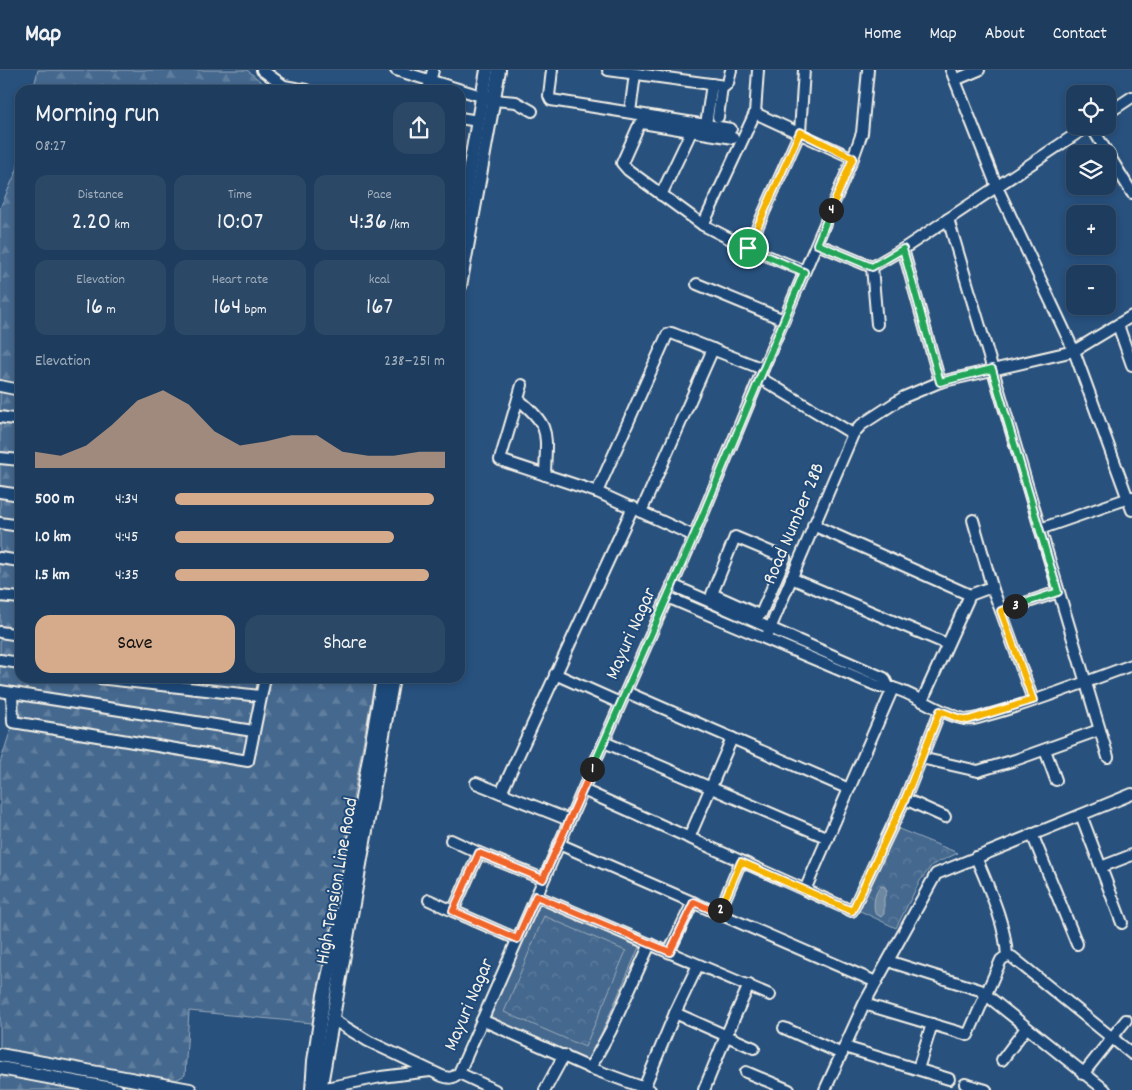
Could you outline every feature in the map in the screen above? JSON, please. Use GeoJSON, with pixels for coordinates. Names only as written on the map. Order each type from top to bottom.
{"type":"FeatureCollection","features":[{"type":"Feature","properties":{"kind":"main road"},"geometry":{"type":"LineString","coordinates":[[465,252],[488,98],[487,70]]}},
{"type":"Feature","properties":{"kind":"main road"},"geometry":{"type":"LineString","coordinates":[[465,194],[478,121],[499,70]]}},
{"type":"Feature","properties":{"kind":"main road","name":"High Tension Line Road"},"geometry":{"type":"LineString","coordinates":[[365,809],[382,683]]}},
{"type":"Feature","properties":{"kind":"main road","name":"High Tension Line Road"},"geometry":{"type":"LineString","coordinates":[[318,1090],[314,1060],[326,1018],[341,919],[392,683]]}},
{"type":"Feature","properties":{"kind":"main road"},"geometry":{"type":"LineString","coordinates":[[0,1055],[190,1090]]}},
{"type":"Feature","properties":{"kind":"main road"},"geometry":{"type":"LineString","coordinates":[[0,1068],[117,1090]]}},
{"type":"Feature","properties":{"kind":"street"},"geometry":{"type":"LineString","coordinates":[[262,70],[283,85]]}},
{"type":"Feature","properties":{"kind":"street"},"geometry":{"type":"LineString","coordinates":[[396,70],[429,85],[434,70]]}},
{"type":"Feature","properties":{"kind":"street"},"geometry":{"type":"LineString","coordinates":[[552,70],[551,100],[706,125],[732,134],[691,132],[642,123],[622,163],[703,226],[804,272]]}},
{"type":"Feature","properties":{"kind":"street"},"geometry":{"type":"LineString","coordinates":[[608,70],[642,73],[722,86],[728,83],[730,70]]}},
{"type":"Feature","properties":{"kind":"street"},"geometry":{"type":"LineString","coordinates":[[703,226],[755,113],[758,70]]}},
{"type":"Feature","properties":{"kind":"street"},"geometry":{"type":"LineString","coordinates":[[748,248],[800,132],[804,70]]}},
{"type":"Feature","properties":{"kind":"street","name":"Mayuri Nagar"},"geometry":{"type":"LineString","coordinates":[[326,1018],[430,1071],[448,1078],[453,1078],[459,1073],[668,597],[853,158],[862,133],[868,70]]}},
{"type":"Feature","properties":{"kind":"street"},"geometry":{"type":"LineString","coordinates":[[951,70],[997,187],[1074,351],[1130,498],[1132,510]]}},
{"type":"Feature","properties":{"kind":"street"},"geometry":{"type":"LineString","coordinates":[[955,80],[979,70]]}},
{"type":"Feature","properties":{"kind":"street"},"geometry":{"type":"LineString","coordinates":[[630,112],[642,73]]}},
{"type":"Feature","properties":{"kind":"street"},"geometry":{"type":"LineString","coordinates":[[706,125],[712,84]]}},
{"type":"Feature","properties":{"kind":"street"},"geometry":{"type":"LineString","coordinates":[[718,117],[722,86]]}},
{"type":"Feature","properties":{"kind":"street"},"geometry":{"type":"LineString","coordinates":[[465,93],[516,102],[532,111]]}},
{"type":"Feature","properties":{"kind":"street"},"geometry":{"type":"LineString","coordinates":[[1116,108],[1132,97]]}},
{"type":"Feature","properties":{"kind":"street"},"geometry":{"type":"LineString","coordinates":[[755,113],[800,132],[853,158]]}},
{"type":"Feature","properties":{"kind":"street"},"geometry":{"type":"LineString","coordinates":[[465,119],[478,121]]}},
{"type":"Feature","properties":{"kind":"street"},"geometry":{"type":"LineString","coordinates":[[661,195],[691,132]]}},
{"type":"Feature","properties":{"kind":"street"},"geometry":{"type":"LineString","coordinates":[[872,267],[903,249],[1075,135]]}},
{"type":"Feature","properties":{"kind":"street"},"geometry":{"type":"LineString","coordinates":[[1095,135],[1132,192]]}},
{"type":"Feature","properties":{"kind":"street"},"geometry":{"type":"LineString","coordinates":[[948,219],[1108,757]]}},
{"type":"Feature","properties":{"kind":"street"},"geometry":{"type":"LineString","coordinates":[[817,244],[872,267]]}},
{"type":"Feature","properties":{"kind":"street"},"geometry":{"type":"LineString","coordinates":[[903,249],[940,382]]}},
{"type":"Feature","properties":{"kind":"street"},"geometry":{"type":"LineString","coordinates":[[872,267],[877,324]]}},
{"type":"Feature","properties":{"kind":"street"},"geometry":{"type":"LineString","coordinates":[[697,284],[784,320]]}},
{"type":"Feature","properties":{"kind":"street"},"geometry":{"type":"LineString","coordinates":[[597,492],[666,335],[671,333],[713,348],[762,373],[853,434],[861,425],[904,397],[940,382],[1074,351],[1132,316]]}},
{"type":"Feature","properties":{"kind":"street"},"geometry":{"type":"LineString","coordinates":[[1118,325],[1132,365]]}},
{"type":"Feature","properties":{"kind":"street"},"geometry":{"type":"LineString","coordinates":[[501,793],[555,674],[637,510],[713,348]]}},
{"type":"Feature","properties":{"kind":"street"},"geometry":{"type":"LineString","coordinates":[[522,385],[500,460],[597,492],[694,536]]}},
{"type":"Feature","properties":{"kind":"street"},"geometry":{"type":"LineString","coordinates":[[0,386],[15,389]]}},
{"type":"Feature","properties":{"kind":"street"},"geometry":{"type":"LineString","coordinates":[[518,399],[534,412],[545,428],[545,475]]}},
{"type":"Feature","properties":{"kind":"street"},"geometry":{"type":"LineString","coordinates":[[0,417],[15,419]]}},
{"type":"Feature","properties":{"kind":"street","name":"Road Number 28B"},"geometry":{"type":"LineString","coordinates":[[766,638],[853,434]]}},
{"type":"Feature","properties":{"kind":"street"},"geometry":{"type":"LineString","coordinates":[[0,458],[15,460]]}},
{"type":"Feature","properties":{"kind":"street"},"geometry":{"type":"LineString","coordinates":[[0,492],[15,494]]}},
{"type":"Feature","properties":{"kind":"street"},"geometry":{"type":"LineString","coordinates":[[1040,529],[1130,498]]}},
{"type":"Feature","properties":{"kind":"street"},"geometry":{"type":"LineString","coordinates":[[973,520],[993,590],[1033,700]]}},
{"type":"Feature","properties":{"kind":"street"},"geometry":{"type":"LineString","coordinates":[[0,523],[15,525]]}},
{"type":"Feature","properties":{"kind":"street"},"geometry":{"type":"LineString","coordinates":[[813,525],[970,595]]}},
{"type":"Feature","properties":{"kind":"street"},"geometry":{"type":"LineString","coordinates":[[672,585],[738,610],[760,615],[785,562],[785,558],[736,536],[711,592],[738,610],[770,628],[884,678],[890,687]]}},
{"type":"Feature","properties":{"kind":"street"},"geometry":{"type":"LineString","coordinates":[[0,558],[15,560]]}},
{"type":"Feature","properties":{"kind":"street"},"geometry":{"type":"LineString","coordinates":[[791,578],[947,644]]}},
{"type":"Feature","properties":{"kind":"street"},"geometry":{"type":"LineString","coordinates":[[922,701],[970,595],[986,589],[993,590]]}},
{"type":"Feature","properties":{"kind":"street"},"geometry":{"type":"LineString","coordinates":[[1001,611],[1058,592]]}},
{"type":"Feature","properties":{"kind":"street"},"geometry":{"type":"LineString","coordinates":[[0,596],[15,598]]}},
{"type":"Feature","properties":{"kind":"street"},"geometry":{"type":"LineString","coordinates":[[668,597],[880,687],[890,687],[940,711],[968,720],[1033,700],[1132,665]]}},
{"type":"Feature","properties":{"kind":"street"},"geometry":{"type":"LineString","coordinates":[[732,624],[738,610]]}},
{"type":"Feature","properties":{"kind":"street"},"geometry":{"type":"LineString","coordinates":[[0,632],[15,634]]}},
{"type":"Feature","properties":{"kind":"street"},"geometry":{"type":"LineString","coordinates":[[0,660],[15,662]]}},
{"type":"Feature","properties":{"kind":"street"},"geometry":{"type":"LineString","coordinates":[[555,674],[620,704]]}},
{"type":"Feature","properties":{"kind":"street"},"geometry":{"type":"LineString","coordinates":[[143,683],[260,696]]}},
{"type":"Feature","properties":{"kind":"street"},"geometry":{"type":"LineString","coordinates":[[12,693],[13,722],[248,761],[260,696],[264,683]]}},
{"type":"Feature","properties":{"kind":"street"},"geometry":{"type":"LineString","coordinates":[[805,890],[849,789],[890,687]]}},
{"type":"Feature","properties":{"kind":"street"},"geometry":{"type":"LineString","coordinates":[[0,691],[253,731]]}},
{"type":"Feature","properties":{"kind":"street"},"geometry":{"type":"LineString","coordinates":[[626,692],[849,789]]}},
{"type":"Feature","properties":{"kind":"street"},"geometry":{"type":"LineString","coordinates":[[582,790],[852,911],[905,799],[940,711]]}},
{"type":"Feature","properties":{"kind":"street"},"geometry":{"type":"LineString","coordinates":[[921,758],[978,771],[1045,750],[1099,730]]}},
{"type":"Feature","properties":{"kind":"street"},"geometry":{"type":"LineString","coordinates":[[690,838],[732,738]]}},
{"type":"Feature","properties":{"kind":"street"},"geometry":{"type":"LineString","coordinates":[[604,742],[828,838]]}},
{"type":"Feature","properties":{"kind":"street"},"geometry":{"type":"LineString","coordinates":[[1045,750],[1056,780]]}},
{"type":"Feature","properties":{"kind":"street"},"geometry":{"type":"LineString","coordinates":[[476,783],[569,820]]}},
{"type":"Feature","properties":{"kind":"street"},"geometry":{"type":"LineString","coordinates":[[825,1090],[846,1052],[864,1004],[936,874],[1132,794]]}},
{"type":"Feature","properties":{"kind":"street"},"geometry":{"type":"LineString","coordinates":[[905,799],[945,817]]}},
{"type":"Feature","properties":{"kind":"street"},"geometry":{"type":"LineString","coordinates":[[1081,815],[1122,923]]}},
{"type":"Feature","properties":{"kind":"street"},"geometry":{"type":"LineString","coordinates":[[1032,834],[1077,944]]}},
{"type":"Feature","properties":{"kind":"street"},"geometry":{"type":"LineString","coordinates":[[451,840],[543,879]]}},
{"type":"Feature","properties":{"kind":"street"},"geometry":{"type":"LineString","coordinates":[[559,844],[876,982]]}},
{"type":"Feature","properties":{"kind":"street"},"geometry":{"type":"LineString","coordinates":[[453,911],[479,853]]}},
{"type":"Feature","properties":{"kind":"street"},"geometry":{"type":"LineString","coordinates":[[1101,867],[1132,855]]}},
{"type":"Feature","properties":{"kind":"street"},"geometry":{"type":"LineString","coordinates":[[976,858],[1006,937],[1008,956]]}},
{"type":"Feature","properties":{"kind":"street"},"geometry":{"type":"LineString","coordinates":[[719,913],[741,862]]}},
{"type":"Feature","properties":{"kind":"street"},"geometry":{"type":"LineString","coordinates":[[536,896],[770,995]]}},
{"type":"Feature","properties":{"kind":"street"},"geometry":{"type":"LineString","coordinates":[[428,900],[517,939]]}},
{"type":"Feature","properties":{"kind":"street"},"geometry":{"type":"LineString","coordinates":[[670,952],[694,902]]}},
{"type":"Feature","properties":{"kind":"street"},"geometry":{"type":"LineString","coordinates":[[590,1068],[611,1030],[650,944]]}},
{"type":"Feature","properties":{"kind":"street"},"geometry":{"type":"LineString","coordinates":[[871,1006],[968,1036],[1001,960],[1008,956]]}},
{"type":"Feature","properties":{"kind":"street"},"geometry":{"type":"LineString","coordinates":[[1008,956],[1012,957],[1132,1054]]}},
{"type":"Feature","properties":{"kind":"street"},"geometry":{"type":"LineString","coordinates":[[894,963],[971,987],[986,994],[1105,1090]]}},
{"type":"Feature","properties":{"kind":"street"},"geometry":{"type":"LineString","coordinates":[[482,1020],[590,1068],[647,1089],[675,1013],[698,965]]}},
{"type":"Feature","properties":{"kind":"street"},"geometry":{"type":"LineString","coordinates":[[704,1090],[749,986]]}},
{"type":"Feature","properties":{"kind":"street"},"geometry":{"type":"LineString","coordinates":[[675,1013],[754,1048]]}},
{"type":"Feature","properties":{"kind":"street"},"geometry":{"type":"LineString","coordinates":[[1083,1074],[1126,1020]]}},
{"type":"Feature","properties":{"kind":"street"},"geometry":{"type":"LineString","coordinates":[[918,1069],[932,1024]]}},
{"type":"Feature","properties":{"kind":"street"},"geometry":{"type":"LineString","coordinates":[[784,1028],[846,1052],[918,1069],[949,1079]]}},
{"type":"Feature","properties":{"kind":"street"},"geometry":{"type":"LineString","coordinates":[[1002,1060],[1026,1028]]}},
{"type":"Feature","properties":{"kind":"street"},"geometry":{"type":"LineString","coordinates":[[545,1090],[564,1055]]}},
{"type":"Feature","properties":{"kind":"street"},"geometry":{"type":"LineString","coordinates":[[318,1090],[354,1082],[430,1071]]}},
{"type":"Feature","properties":{"kind":"street"},"geometry":{"type":"LineString","coordinates":[[746,1072],[789,1090]]}},
{"type":"Feature","properties":{"kind":"street"},"geometry":{"type":"LineString","coordinates":[[459,1073],[495,1090]]}},
{"type":"Feature","properties":{"kind":"street"},"geometry":{"type":"LineString","coordinates":[[965,1084],[986,1090]]}},
{"type":"Feature","properties":{"kind":"green space"},"geometry":{"type":"Polygon","coordinates":[[[38,70],[247,70],[265,85],[34,85],[38,70]]]}},
{"type":"Feature","properties":{"kind":"green space"},"geometry":{"type":"Polygon","coordinates":[[[15,174],[15,683],[374,683],[312,1023],[189,1011],[185,1075],[158,1090],[0,1090],[0,763],[11,729],[8,698],[0,695],[0,208],[15,174]]]}},
{"type":"Feature","properties":{"kind":"green space"},"geometry":{"type":"Polygon","coordinates":[[[894,827],[958,853],[932,865],[920,881],[896,928],[856,909],[894,827]]]}},
{"type":"Feature","properties":{"kind":"green space"},"geometry":{"type":"Polygon","coordinates":[[[539,903],[639,947],[589,1062],[489,1018],[539,903]]]}},
{"type":"Feature","properties":{"kind":"green space"},"geometry":{"type":"Polygon","coordinates":[[[539,903],[639,947],[589,1062],[489,1018],[539,903]],[[544,916],[504,1012],[585,1047],[626,951],[544,916]]]}},
{"type":"Feature","properties":{"kind":"shaded area"},"geometry":{"type":"Polygon","coordinates":[[[881,886],[885,887],[887,891],[884,898],[884,914],[881,917],[875,913],[874,906],[875,895],[881,886]]]}},
{"type":"Feature","properties":{"kind":"route"},"geometry":{"type":"LineString","coordinates":[[800,132],[853,158],[817,244],[872,267],[903,249],[940,382],[992,369],[1058,592],[1001,611],[1033,700],[968,720],[940,711],[905,799],[852,911],[741,862],[719,913],[694,902],[670,952],[536,896],[517,939],[453,911],[479,853],[543,879],[694,536],[804,272],[748,248],[800,132]]}}]}
